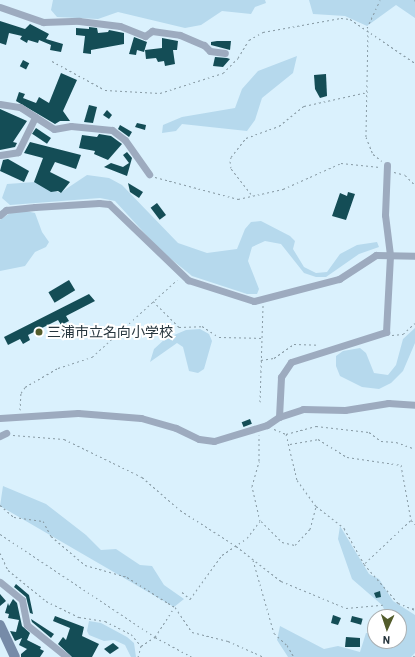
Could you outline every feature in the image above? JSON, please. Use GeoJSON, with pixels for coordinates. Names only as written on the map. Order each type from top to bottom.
{"type":"FeatureCollection","features":[{"type":"Feature","properties":{"kind":"main road"},"geometry":{"type":"LineString","coordinates":[[1,628],[16,657]]}},
{"type":"Feature","properties":{"kind":"street"},"geometry":{"type":"LineString","coordinates":[[0,7],[43,22],[79,21],[120,26],[145,36],[152,31],[180,35],[204,45],[210,51],[225,53]]}},
{"type":"Feature","properties":{"kind":"street"},"geometry":{"type":"LineString","coordinates":[[0,104],[20,107],[54,130],[71,126],[112,130],[125,140],[149,174]]}},
{"type":"Feature","properties":{"kind":"street"},"geometry":{"type":"LineString","coordinates":[[0,155],[18,152],[35,117]]}},
{"type":"Feature","properties":{"kind":"street"},"geometry":{"type":"LineString","coordinates":[[279,417],[281,377],[291,362],[386,332],[390,255],[385,215],[387,167]]}},
{"type":"Feature","properties":{"kind":"street"},"geometry":{"type":"LineString","coordinates":[[0,215],[6,210],[35,206],[99,202],[109,204],[188,280],[254,302],[263,301],[339,279],[376,255],[415,256]]}},
{"type":"Feature","properties":{"kind":"street"},"geometry":{"type":"LineString","coordinates":[[0,418],[19,418],[78,413],[141,418],[176,428],[199,439],[214,441],[259,428],[267,425],[279,417],[304,409],[345,410],[388,403],[415,405]]}},
{"type":"Feature","properties":{"kind":"street"},"geometry":{"type":"LineString","coordinates":[[0,582],[22,600],[27,625],[66,657]]}},
{"type":"Feature","properties":{"kind":"path"},"geometry":{"type":"LineString","coordinates":[[380,0],[367,29],[368,145],[372,154],[387,167]]}},
{"type":"Feature","properties":{"kind":"path"},"geometry":{"type":"LineString","coordinates":[[52,61],[106,90],[160,93],[223,73],[238,58],[249,40],[263,32],[341,18],[350,19],[367,29],[415,63]]}},
{"type":"Feature","properties":{"kind":"path"},"geometry":{"type":"LineString","coordinates":[[252,195],[249,188],[231,168],[230,163],[231,157],[246,138],[279,126],[304,106],[367,92]]}},
{"type":"Feature","properties":{"kind":"path"},"geometry":{"type":"LineString","coordinates":[[149,174],[238,199],[283,188],[341,163],[362,163],[387,167],[405,175],[415,184]]}},
{"type":"Feature","properties":{"kind":"path"},"geometry":{"type":"LineString","coordinates":[[19,418],[21,393],[25,387],[58,368],[92,357],[182,275]]}},
{"type":"Feature","properties":{"kind":"path"},"geometry":{"type":"LineString","coordinates":[[154,301],[179,327],[202,326],[219,337],[262,338]]}},
{"type":"Feature","properties":{"kind":"path"},"geometry":{"type":"LineString","coordinates":[[260,402],[263,301]]}},
{"type":"Feature","properties":{"kind":"path"},"geometry":{"type":"LineString","coordinates":[[386,332],[400,335],[415,323]]}},
{"type":"Feature","properties":{"kind":"path"},"geometry":{"type":"LineString","coordinates":[[261,360],[274,358],[294,344],[321,345]]}},
{"type":"Feature","properties":{"kind":"path"},"geometry":{"type":"LineString","coordinates":[[267,425],[286,434],[316,426],[368,432],[382,441],[396,442],[415,449]]}},
{"type":"Feature","properties":{"kind":"path"},"geometry":{"type":"LineString","coordinates":[[259,428],[260,461],[252,486],[260,521],[282,542],[295,545],[310,528],[316,506]]}},
{"type":"Feature","properties":{"kind":"path"},"geometry":{"type":"LineString","coordinates":[[286,434],[297,480],[316,506],[344,528],[364,564],[387,587],[398,603],[415,610]]}},
{"type":"Feature","properties":{"kind":"path"},"geometry":{"type":"LineString","coordinates":[[3,435],[54,436],[83,448],[142,477],[180,510],[236,546],[281,581],[346,608],[383,605]]}},
{"type":"Feature","properties":{"kind":"path"},"geometry":{"type":"LineString","coordinates":[[289,444],[318,439],[347,457],[401,465],[411,520],[415,524]]}},
{"type":"Feature","properties":{"kind":"path"},"geometry":{"type":"LineString","coordinates":[[0,505],[9,515],[43,521],[51,536],[85,565],[127,577],[175,608],[192,632],[228,642],[264,657]]}},
{"type":"Feature","properties":{"kind":"path"},"geometry":{"type":"LineString","coordinates":[[364,564],[411,520]]}},
{"type":"Feature","properties":{"kind":"path"},"geometry":{"type":"LineString","coordinates":[[182,592],[190,599],[222,555],[247,538],[260,521]]}},
{"type":"Feature","properties":{"kind":"path"},"geometry":{"type":"LineString","coordinates":[[0,534],[155,637],[192,657]]}},
{"type":"Feature","properties":{"kind":"path"},"geometry":{"type":"LineString","coordinates":[[0,553],[8,570],[46,601],[79,617],[105,622],[131,634],[141,646]]}},
{"type":"Feature","properties":{"kind":"path"},"geometry":{"type":"LineString","coordinates":[[252,559],[274,633],[287,645],[294,657]]}},
{"type":"Feature","properties":{"kind":"path"},"geometry":{"type":"LineString","coordinates":[[412,609],[415,606]]}},
{"type":"Feature","properties":{"kind":"path"},"geometry":{"type":"LineString","coordinates":[[138,657],[141,646],[155,637],[175,608]]}},
{"type":"Feature","properties":{"kind":"shaded area"},"geometry":{"type":"Polygon","coordinates":[[[53,0],[265,0],[266,3],[255,7],[251,14],[222,11],[201,25],[185,28],[118,12],[98,19],[57,17],[51,10],[53,0]]]}},
{"type":"Feature","properties":{"kind":"shaded area"},"geometry":{"type":"Polygon","coordinates":[[[309,0],[415,0],[415,18],[396,5],[367,26],[345,16],[313,14],[309,0]]]}},
{"type":"Feature","properties":{"kind":"shaded area"},"geometry":{"type":"Polygon","coordinates":[[[297,56],[293,73],[262,98],[255,120],[247,131],[182,124],[176,131],[162,133],[163,125],[182,117],[235,108],[242,89],[258,71],[297,56]]]}},
{"type":"Feature","properties":{"kind":"shaded area"},"geometry":{"type":"Polygon","coordinates":[[[87,175],[109,178],[122,185],[178,243],[207,253],[237,249],[245,229],[251,222],[261,221],[290,236],[295,241],[293,249],[304,267],[316,273],[327,272],[340,254],[357,245],[377,242],[379,247],[359,254],[326,277],[316,277],[304,273],[281,244],[265,241],[252,247],[248,261],[259,289],[257,294],[247,294],[192,276],[160,250],[115,201],[100,198],[10,205],[2,198],[7,184],[35,182],[60,193],[87,175]]]}},
{"type":"Feature","properties":{"kind":"shaded area"},"geometry":{"type":"Polygon","coordinates":[[[26,211],[35,213],[42,232],[49,242],[46,247],[35,252],[25,266],[0,271],[0,220],[10,213],[26,211]]]}},
{"type":"Feature","properties":{"kind":"shaded area"},"geometry":{"type":"Polygon","coordinates":[[[415,328],[415,343],[403,371],[391,383],[379,389],[362,387],[340,376],[336,366],[336,356],[343,351],[360,348],[366,353],[374,373],[388,375],[396,365],[403,339],[415,328]]]}},
{"type":"Feature","properties":{"kind":"shaded area"},"geometry":{"type":"Polygon","coordinates":[[[200,329],[209,334],[212,341],[204,369],[198,373],[189,371],[183,347],[177,343],[150,362],[154,349],[165,339],[186,330],[200,329]]]}},
{"type":"Feature","properties":{"kind":"shaded area"},"geometry":{"type":"Polygon","coordinates":[[[3,486],[46,504],[86,535],[101,550],[116,549],[140,565],[152,566],[164,585],[184,599],[174,607],[0,506],[3,486]]]}},
{"type":"Feature","properties":{"kind":"shaded area"},"geometry":{"type":"Polygon","coordinates":[[[340,526],[369,574],[379,579],[393,601],[406,609],[384,609],[382,605],[352,579],[338,539],[340,526]]]}},
{"type":"Feature","properties":{"kind":"shaded area"},"geometry":{"type":"Polygon","coordinates":[[[407,610],[415,615],[415,653],[411,657],[288,657],[277,640],[280,626],[324,649],[338,646],[360,652],[366,633],[367,649],[407,649],[407,610]]]}},
{"type":"Feature","properties":{"kind":"shaded area"},"geometry":{"type":"Polygon","coordinates":[[[89,621],[101,623],[127,637],[134,643],[136,657],[131,657],[125,645],[114,640],[104,641],[89,635],[87,631],[89,621]]]}},
{"type":"Feature","properties":{"kind":"building"},"geometry":{"type":"Polygon","coordinates":[[[0,21],[25,29],[30,24],[49,34],[46,39],[63,44],[61,52],[50,50],[51,45],[39,40],[38,43],[28,40],[27,43],[20,39],[22,36],[9,33],[6,45],[0,43],[0,21]]]}},
{"type":"Feature","properties":{"kind":"building"},"geometry":{"type":"Polygon","coordinates":[[[89,27],[97,28],[98,33],[108,32],[109,30],[124,33],[124,44],[91,50],[91,54],[83,53],[85,36],[76,35],[76,28],[89,29],[89,27]]]}},
{"type":"Feature","properties":{"kind":"building"},"geometry":{"type":"Polygon","coordinates":[[[134,37],[147,42],[144,52],[137,50],[136,55],[129,54],[134,37]]]}},
{"type":"Feature","properties":{"kind":"building"},"geometry":{"type":"Polygon","coordinates":[[[162,38],[178,41],[177,50],[173,50],[175,64],[165,66],[164,61],[158,62],[156,58],[146,59],[145,50],[162,48],[162,38]]]}},
{"type":"Feature","properties":{"kind":"building"},"geometry":{"type":"Polygon","coordinates":[[[231,41],[230,50],[211,45],[211,42],[231,41]]]}},
{"type":"Feature","properties":{"kind":"building"},"geometry":{"type":"Polygon","coordinates":[[[215,57],[230,59],[223,67],[213,66],[215,57]]]}},
{"type":"Feature","properties":{"kind":"building"},"geometry":{"type":"Polygon","coordinates":[[[23,60],[29,63],[26,69],[20,66],[23,60]]]}},
{"type":"Feature","properties":{"kind":"building"},"geometry":{"type":"Polygon","coordinates":[[[61,73],[77,80],[63,111],[70,121],[60,121],[55,124],[16,101],[19,92],[25,94],[23,98],[36,103],[39,97],[49,103],[61,73]]]}},
{"type":"Feature","properties":{"kind":"building"},"geometry":{"type":"Polygon","coordinates":[[[326,74],[327,96],[320,98],[315,89],[314,75],[326,74]]]}},
{"type":"Feature","properties":{"kind":"building"},"geometry":{"type":"Polygon","coordinates":[[[89,105],[97,107],[93,123],[84,122],[89,105]]]}},
{"type":"Feature","properties":{"kind":"building"},"geometry":{"type":"Polygon","coordinates":[[[0,109],[27,121],[13,142],[17,143],[15,147],[0,150],[0,109]]]}},
{"type":"Feature","properties":{"kind":"building"},"geometry":{"type":"Polygon","coordinates":[[[107,110],[112,115],[109,119],[103,115],[107,110]]]}},
{"type":"Feature","properties":{"kind":"building"},"geometry":{"type":"Polygon","coordinates":[[[137,123],[146,125],[145,130],[135,127],[137,123]]]}},
{"type":"Feature","properties":{"kind":"building"},"geometry":{"type":"Polygon","coordinates":[[[120,125],[132,132],[129,137],[118,129],[120,125]]]}},
{"type":"Feature","properties":{"kind":"building"},"geometry":{"type":"Polygon","coordinates":[[[36,128],[51,138],[47,144],[32,134],[36,128]]]}},
{"type":"Feature","properties":{"kind":"building"},"geometry":{"type":"Polygon","coordinates":[[[99,134],[111,136],[122,144],[108,160],[94,154],[95,151],[79,148],[82,135],[97,137],[99,134]]]}},
{"type":"Feature","properties":{"kind":"building"},"geometry":{"type":"Polygon","coordinates":[[[30,142],[81,155],[76,169],[55,162],[50,172],[70,182],[61,193],[58,191],[51,192],[34,182],[43,158],[24,153],[30,142]]]}},
{"type":"Feature","properties":{"kind":"building"},"geometry":{"type":"Polygon","coordinates":[[[127,152],[132,158],[127,176],[104,167],[111,163],[123,167],[129,163],[123,155],[127,152]]]}},
{"type":"Feature","properties":{"kind":"building"},"geometry":{"type":"Polygon","coordinates":[[[8,159],[29,171],[24,182],[0,171],[3,160],[8,159]]]}},
{"type":"Feature","properties":{"kind":"building"},"geometry":{"type":"Polygon","coordinates":[[[128,183],[143,192],[139,198],[130,192],[128,183]]]}},
{"type":"Feature","properties":{"kind":"building"},"geometry":{"type":"Polygon","coordinates":[[[348,192],[355,194],[346,220],[332,216],[340,193],[347,196],[348,192]]]}},
{"type":"Feature","properties":{"kind":"building"},"geometry":{"type":"Polygon","coordinates":[[[157,203],[166,215],[160,220],[151,208],[157,203]]]}},
{"type":"Feature","properties":{"kind":"building"},"geometry":{"type":"Polygon","coordinates":[[[69,280],[75,290],[55,303],[48,292],[69,280]]]}},
{"type":"Feature","properties":{"kind":"building"},"geometry":{"type":"Polygon","coordinates":[[[89,294],[95,301],[66,316],[69,321],[61,325],[58,320],[28,335],[30,340],[23,344],[20,339],[8,345],[4,337],[89,294]]]}},
{"type":"Feature","properties":{"kind":"building"},"geometry":{"type":"Polygon","coordinates":[[[250,419],[252,424],[244,427],[242,422],[250,419]]]}},
{"type":"Feature","properties":{"kind":"building"},"geometry":{"type":"Polygon","coordinates":[[[16,584],[29,595],[33,614],[30,613],[26,597],[14,587],[16,584]]]}},
{"type":"Feature","properties":{"kind":"building"},"geometry":{"type":"Polygon","coordinates":[[[380,591],[381,597],[376,598],[374,593],[380,591]]]}},
{"type":"Feature","properties":{"kind":"building"},"geometry":{"type":"Polygon","coordinates":[[[0,594],[6,601],[0,606],[0,594]]]}},
{"type":"Feature","properties":{"kind":"building"},"geometry":{"type":"Polygon","coordinates":[[[13,599],[17,603],[22,626],[30,633],[27,640],[41,647],[40,649],[44,651],[40,657],[21,657],[21,654],[27,649],[19,645],[22,638],[15,641],[10,631],[16,632],[19,620],[8,618],[9,614],[5,613],[8,603],[9,606],[13,599]]]}},
{"type":"Feature","properties":{"kind":"building"},"geometry":{"type":"Polygon","coordinates":[[[333,615],[341,618],[338,625],[331,623],[333,615]]]}},
{"type":"Feature","properties":{"kind":"building"},"geometry":{"type":"Polygon","coordinates":[[[55,616],[84,627],[82,636],[99,644],[92,657],[72,657],[58,644],[63,637],[66,640],[70,628],[53,621],[55,616]]]}},
{"type":"Feature","properties":{"kind":"building"},"geometry":{"type":"Polygon","coordinates":[[[352,616],[363,619],[361,625],[350,622],[352,616]]]}},
{"type":"Feature","properties":{"kind":"building"},"geometry":{"type":"Polygon","coordinates":[[[31,619],[54,634],[51,638],[32,622],[31,619]]]}},
{"type":"Feature","properties":{"kind":"building"},"geometry":{"type":"Polygon","coordinates":[[[346,637],[360,638],[360,647],[345,647],[346,637]]]}},
{"type":"Feature","properties":{"kind":"building"},"geometry":{"type":"Polygon","coordinates":[[[113,643],[119,648],[110,654],[104,649],[113,643]]]}},
{"type":"Feature","properties":{"kind":"place","name":"三浦市立名向小学校"},"geometry":{"type":"Point","coordinates":[39,332]}}]}
